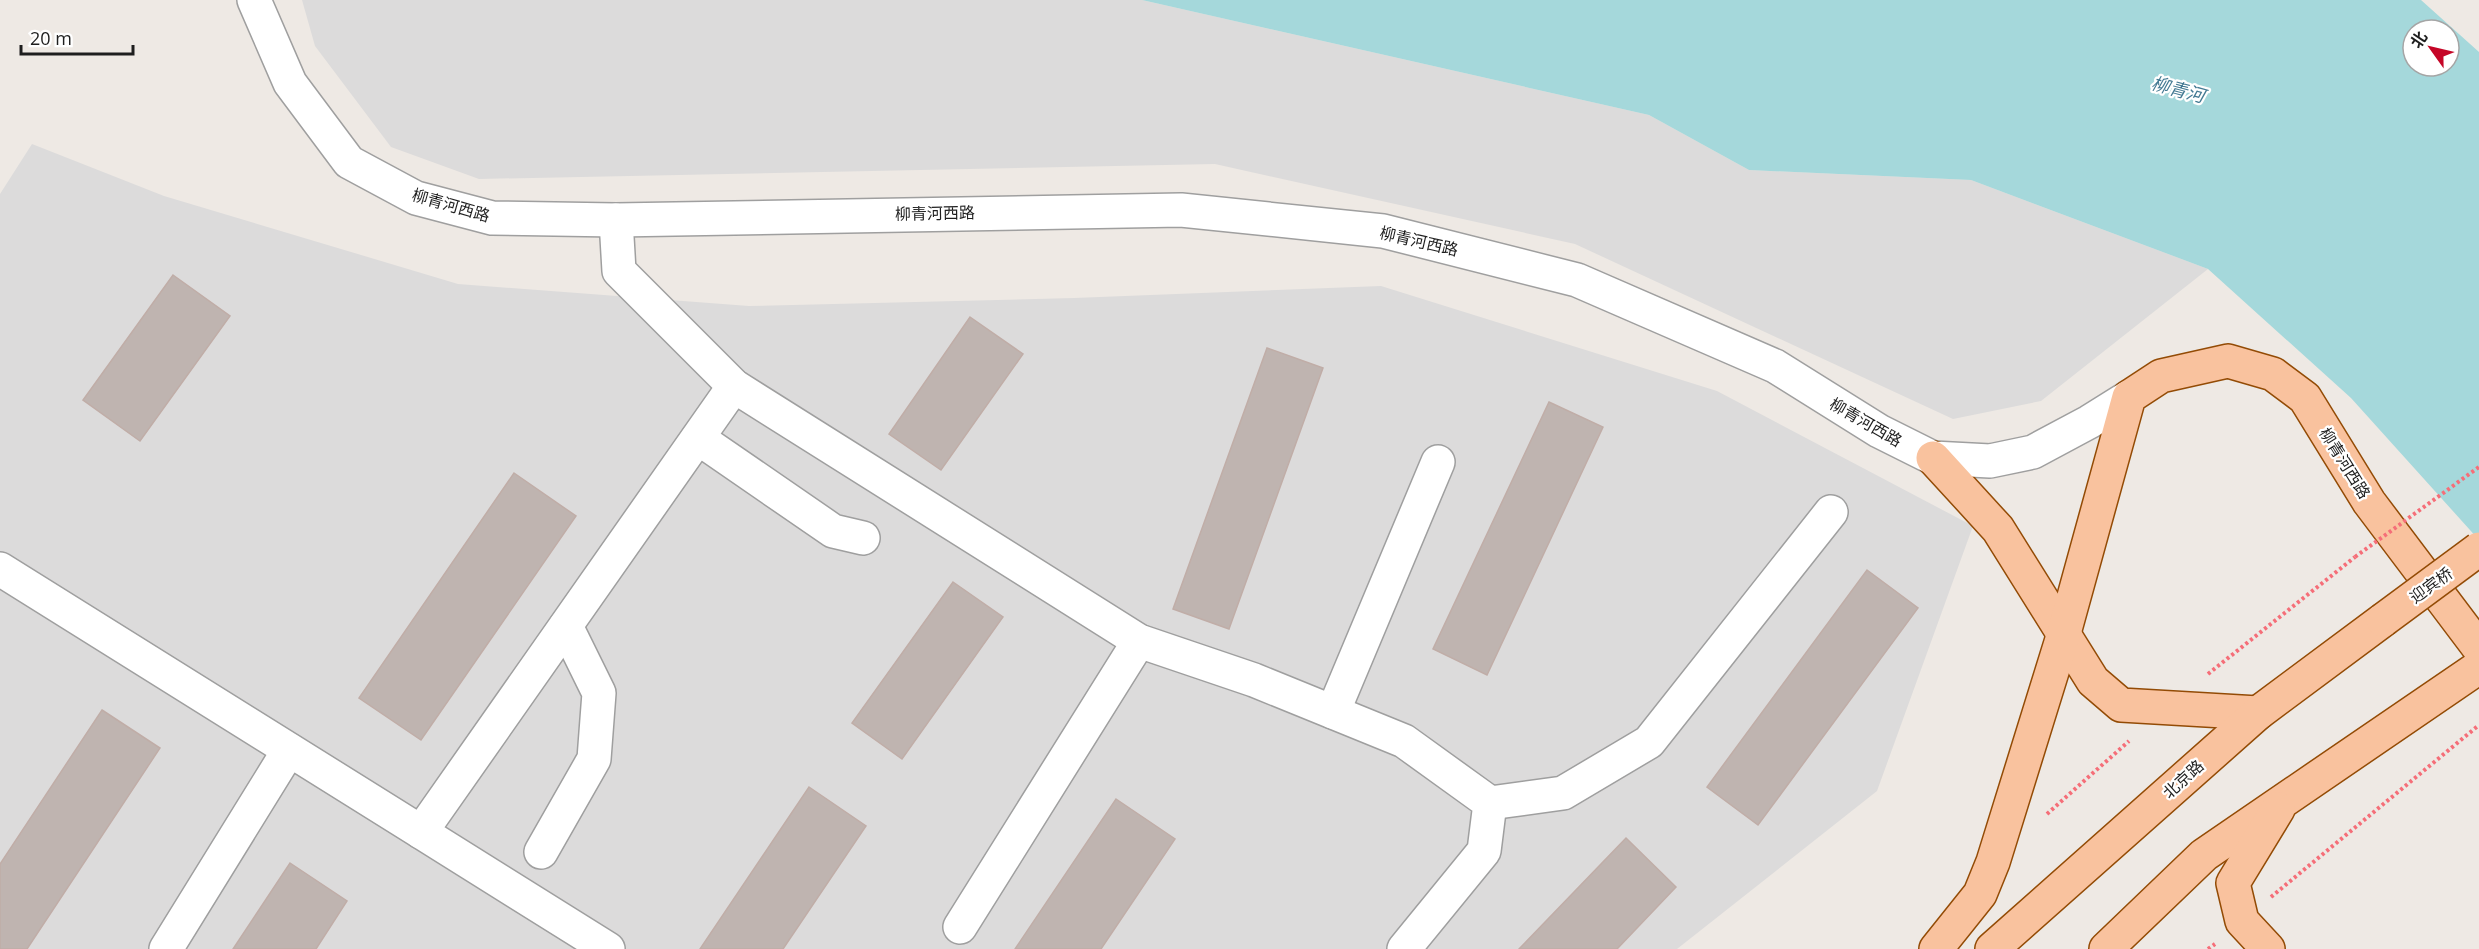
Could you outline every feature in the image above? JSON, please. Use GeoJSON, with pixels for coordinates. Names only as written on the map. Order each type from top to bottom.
{"type":"FeatureCollection","features":[{"type":"Feature","properties":{"kind":"main road","name":"柳青河西路"},"geometry":{"type":"LineString","coordinates":[[2129,397],[2161,376],[2228,361],[2273,374],[2305,398],[2369,502],[2479,648]]}},
{"type":"Feature","properties":{"kind":"main road"},"geometry":{"type":"LineString","coordinates":[[1936,949],[1980,894],[1993,861],[2064,633],[2129,397]]}},
{"type":"Feature","properties":{"kind":"main road"},"geometry":{"type":"LineString","coordinates":[[1933,458],[1998,529],[2093,681],[2121,705],[2258,713]]}},
{"type":"Feature","properties":{"kind":"main road","name":"迎宾桥"},"geometry":{"type":"LineString","coordinates":[[2383,620],[2479,549]]}},
{"type":"Feature","properties":{"kind":"main road","name":"北京路"},"geometry":{"type":"LineString","coordinates":[[1992,949],[2258,713],[2383,620]]}},
{"type":"Feature","properties":{"kind":"main road"},"geometry":{"type":"LineString","coordinates":[[2106,949],[2204,855],[2479,667]]}},
{"type":"Feature","properties":{"kind":"main road"},"geometry":{"type":"LineString","coordinates":[[2268,949],[2242,921],[2233,883],[2286,797]]}},
{"type":"Feature","properties":{"kind":"street","name":"柳青河西路"},"geometry":{"type":"LineString","coordinates":[[254,0],[290,83],[349,162],[416,198],[492,218],[616,220],[1181,210],[1383,231],[1578,280],[1775,366],[1878,431],[1933,458],[1990,461],[2033,452],[2090,422],[2129,397]]}},
{"type":"Feature","properties":{"kind":"street"},"geometry":{"type":"LineString","coordinates":[[616,220],[619,271],[734,386],[1139,642],[1254,680],[1404,741],[1490,803],[1563,793],[1649,742],[1831,512]]}},
{"type":"Feature","properties":{"kind":"street"},"geometry":{"type":"LineString","coordinates":[[422,832],[734,386]]}},
{"type":"Feature","properties":{"kind":"street"},"geometry":{"type":"LineString","coordinates":[[698,438],[832,531],[863,538]]}},
{"type":"Feature","properties":{"kind":"street"},"geometry":{"type":"LineString","coordinates":[[1333,712],[1438,462]]}},
{"type":"Feature","properties":{"kind":"street"},"geometry":{"type":"LineString","coordinates":[[0,569],[608,949]]}},
{"type":"Feature","properties":{"kind":"street"},"geometry":{"type":"LineString","coordinates":[[541,852],[594,759],[599,693],[566,626]]}},
{"type":"Feature","properties":{"kind":"street"},"geometry":{"type":"LineString","coordinates":[[960,927],[1139,642]]}},
{"type":"Feature","properties":{"kind":"street"},"geometry":{"type":"LineString","coordinates":[[166,949],[289,750]]}},
{"type":"Feature","properties":{"kind":"street"},"geometry":{"type":"LineString","coordinates":[[1404,949],[1484,851],[1490,803]]}},
{"type":"Feature","properties":{"kind":"path"},"geometry":{"type":"LineString","coordinates":[[2355,557],[2479,467]]}},
{"type":"Feature","properties":{"kind":"path"},"geometry":{"type":"LineString","coordinates":[[2208,949],[2479,725]]}},
{"type":"Feature","properties":{"kind":"shaded area"},"geometry":{"type":"Polygon","coordinates":[[[302,0],[1142,0],[1649,115],[1749,170],[1971,180],[2208,269],[2041,401],[1953,419],[1575,244],[1215,164],[479,179],[391,147],[315,46],[302,0]]]}},
{"type":"Feature","properties":{"kind":"shaded area"},"geometry":{"type":"Polygon","coordinates":[[[32,144],[164,196],[458,284],[749,306],[1074,298],[1381,286],[1717,391],[1973,526],[1877,791],[1677,949],[0,949],[0,194],[32,144]]]}},
{"type":"Feature","properties":{"kind":"water","name":"柳青河"},"geometry":{"type":"Polygon","coordinates":[[[1142,0],[2421,0],[2441,18],[2401,18],[2401,78],[2461,78],[2461,36],[2479,52],[2479,540],[2351,398],[2208,269],[1971,180],[1749,170],[1649,115],[1142,0]]]}},
{"type":"Feature","properties":{"kind":"building"},"geometry":{"type":"Polygon","coordinates":[[[173,275],[230,316],[140,441],[83,400],[173,275]]]}},
{"type":"Feature","properties":{"kind":"building"},"geometry":{"type":"Polygon","coordinates":[[[970,317],[1023,354],[941,470],[889,434],[970,317]]]}},
{"type":"Feature","properties":{"kind":"building"},"geometry":{"type":"Polygon","coordinates":[[[1267,348],[1323,368],[1229,629],[1173,609],[1267,348]]]}},
{"type":"Feature","properties":{"kind":"building"},"geometry":{"type":"Polygon","coordinates":[[[1549,402],[1603,427],[1487,675],[1433,649],[1549,402]]]}},
{"type":"Feature","properties":{"kind":"building"},"geometry":{"type":"Polygon","coordinates":[[[514,473],[576,516],[421,740],[359,698],[514,473]]]}},
{"type":"Feature","properties":{"kind":"building"},"geometry":{"type":"Polygon","coordinates":[[[1867,570],[1918,608],[1758,825],[1707,787],[1867,570]]]}},
{"type":"Feature","properties":{"kind":"building"},"geometry":{"type":"Polygon","coordinates":[[[953,582],[1003,617],[902,759],[852,723],[953,582]]]}},
{"type":"Feature","properties":{"kind":"building"},"geometry":{"type":"Polygon","coordinates":[[[102,710],[160,748],[27,949],[0,949],[0,864],[102,710]]]}},
{"type":"Feature","properties":{"kind":"building"},"geometry":{"type":"Polygon","coordinates":[[[809,787],[866,826],[783,949],[700,949],[809,787]]]}},
{"type":"Feature","properties":{"kind":"building"},"geometry":{"type":"Polygon","coordinates":[[[1116,799],[1175,839],[1101,949],[1015,949],[1116,799]]]}},
{"type":"Feature","properties":{"kind":"building"},"geometry":{"type":"Polygon","coordinates":[[[1626,838],[1676,887],[1617,949],[1519,949],[1626,838]]]}},
{"type":"Feature","properties":{"kind":"building"},"geometry":{"type":"Polygon","coordinates":[[[290,863],[347,901],[316,949],[233,949],[290,863]]]}}]}
